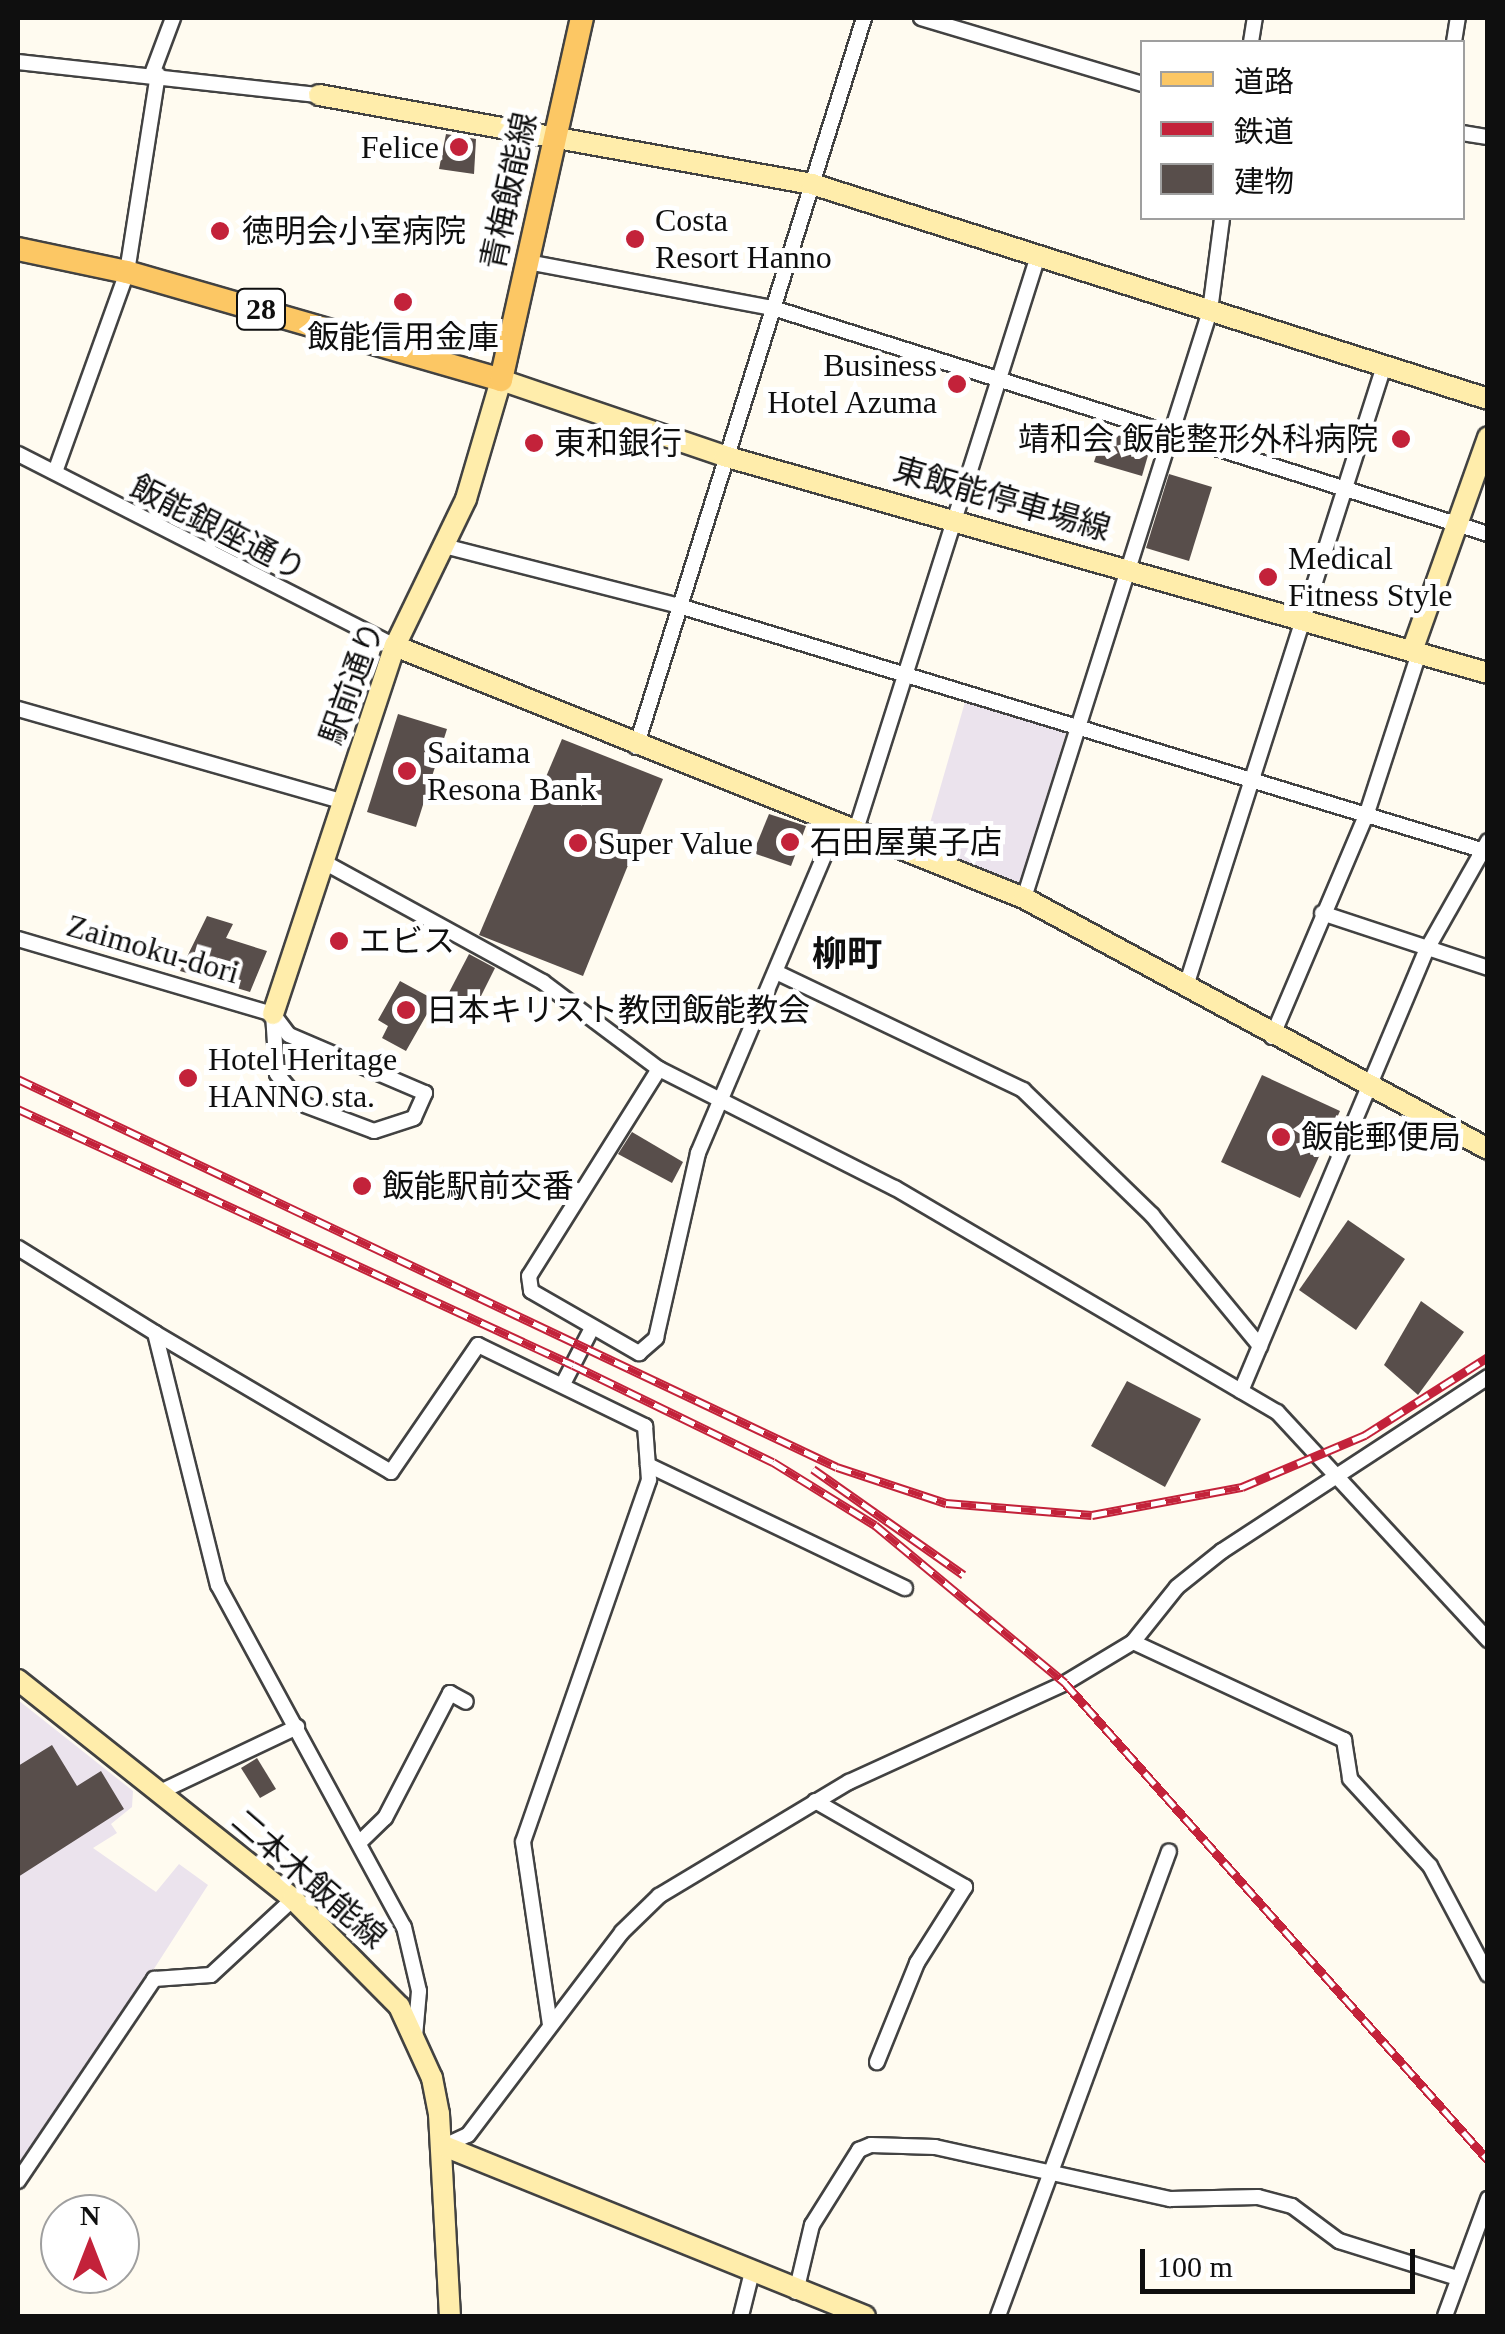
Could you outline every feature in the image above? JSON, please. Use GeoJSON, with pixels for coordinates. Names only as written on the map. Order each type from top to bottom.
{"type":"FeatureCollection","features":[{"type":"Feature","properties":{"kind":"main road","name":"青梅飯能線"},"geometry":{"type":"LineString","coordinates":[[501,380],[582,18]]}},
{"type":"Feature","properties":{"kind":"main road","name":"28"},"geometry":{"type":"LineString","coordinates":[[18,250],[127,272],[501,380]]}},
{"type":"Feature","properties":{"kind":"street"},"geometry":{"type":"LineString","coordinates":[[55,472],[127,272],[155,74],[172,18]]}},
{"type":"Feature","properties":{"kind":"street"},"geometry":{"type":"LineString","coordinates":[[636,747],[676,605],[864,18]]}},
{"type":"Feature","properties":{"kind":"street"},"geometry":{"type":"LineString","coordinates":[[921,18],[1140,83]]}},
{"type":"Feature","properties":{"kind":"street"},"geometry":{"type":"LineString","coordinates":[[18,62],[155,74],[318,96],[812,184],[1488,399]]}},
{"type":"Feature","properties":{"kind":"street"},"geometry":{"type":"LineString","coordinates":[[1024,898],[1210,310],[1222,220]]}},
{"type":"Feature","properties":{"kind":"street"},"geometry":{"type":"LineString","coordinates":[[659,1070],[528,1276],[531,1291],[638,1353],[656,1338],[698,1153],[776,972],[847,826],[904,678],[1038,256]]}},
{"type":"Feature","properties":{"kind":"street"},"geometry":{"type":"LineString","coordinates":[[527,262],[773,308],[1488,534]]}},
{"type":"Feature","properties":{"kind":"street"},"geometry":{"type":"LineString","coordinates":[[1186,986],[1248,779],[1384,366]]}},
{"type":"Feature","properties":{"kind":"street","name":"東飯能停車場線"},"geometry":{"type":"LineString","coordinates":[[501,380],[724,456],[955,516],[1488,673]]}},
{"type":"Feature","properties":{"kind":"street","name":"駅前通り"},"geometry":{"type":"LineString","coordinates":[[273,1014],[395,646],[444,546],[501,380]]}},
{"type":"Feature","properties":{"kind":"street"},"geometry":{"type":"LineString","coordinates":[[1272,1038],[1367,813],[1452,522],[1488,438]]}},
{"type":"Feature","properties":{"kind":"street","name":"飯能銀座通り"},"geometry":{"type":"LineString","coordinates":[[18,454],[395,646]]}},
{"type":"Feature","properties":{"kind":"street"},"geometry":{"type":"LineString","coordinates":[[444,546],[676,605],[904,678],[1486,848],[1427,949],[1241,1391]]}},
{"type":"Feature","properties":{"kind":"street"},"geometry":{"type":"LineString","coordinates":[[395,646],[636,747],[1024,898],[1186,986],[1272,1038],[1488,1149]]}},
{"type":"Feature","properties":{"kind":"street"},"geometry":{"type":"LineString","coordinates":[[18,710],[341,800]]}},
{"type":"Feature","properties":{"kind":"street"},"geometry":{"type":"LineString","coordinates":[[322,860],[543,982],[659,1070],[718,1104],[895,1188],[1276,1412],[1488,1640]]}},
{"type":"Feature","properties":{"kind":"street"},"geometry":{"type":"LineString","coordinates":[[1322,914],[1488,968]]}},
{"type":"Feature","properties":{"kind":"street","name":"Zaimoku-dori"},"geometry":{"type":"LineString","coordinates":[[18,939],[273,1014]]}},
{"type":"Feature","properties":{"kind":"street"},"geometry":{"type":"LineString","coordinates":[[776,972],[1023,1090],[1152,1216],[1260,1346]]}},
{"type":"Feature","properties":{"kind":"street"},"geometry":{"type":"LineString","coordinates":[[273,1014],[289,1036],[424,1093],[414,1118],[374,1130],[302,1104],[278,1074],[273,1014]]}},
{"type":"Feature","properties":{"kind":"street"},"geometry":{"type":"LineString","coordinates":[[18,1248],[391,1472],[478,1345],[646,1426],[648,1464],[523,1842],[550,2024]]}},
{"type":"Feature","properties":{"kind":"street"},"geometry":{"type":"LineString","coordinates":[[563,1384],[592,1328]]}},
{"type":"Feature","properties":{"kind":"street"},"geometry":{"type":"LineString","coordinates":[[155,1332],[218,1586],[361,1841],[412,1956],[416,2037]]}},
{"type":"Feature","properties":{"kind":"street"},"geometry":{"type":"LineString","coordinates":[[444,2146],[468,2135],[550,2024],[659,1896],[815,1801],[1133,1642],[1178,1587],[1222,1551],[1341,1480],[1488,1377]]}},
{"type":"Feature","properties":{"kind":"street"},"geometry":{"type":"LineString","coordinates":[[648,1464],[905,1588]]}},
{"type":"Feature","properties":{"kind":"street"},"geometry":{"type":"LineString","coordinates":[[1133,1642],[1344,1740],[1350,1778],[1430,1866],[1488,1975]]}},
{"type":"Feature","properties":{"kind":"street","name":"二本木飯能線"},"geometry":{"type":"LineString","coordinates":[[18,1680],[293,1899],[380,1982],[416,2037],[444,2146],[450,2316]]}},
{"type":"Feature","properties":{"kind":"street"},"geometry":{"type":"LineString","coordinates":[[361,1841],[385,1818],[450,1693],[466,1702]]}},
{"type":"Feature","properties":{"kind":"street"},"geometry":{"type":"LineString","coordinates":[[160,1792],[297,1727]]}},
{"type":"Feature","properties":{"kind":"street"},"geometry":{"type":"LineString","coordinates":[[815,1801],[965,1887],[918,1963],[877,2062]]}},
{"type":"Feature","properties":{"kind":"street"},"geometry":{"type":"LineString","coordinates":[[998,2316],[1169,1852]]}},
{"type":"Feature","properties":{"kind":"street"},"geometry":{"type":"LineString","coordinates":[[18,2181],[154,1979],[211,1975],[293,1899]]}},
{"type":"Feature","properties":{"kind":"street"},"geometry":{"type":"LineString","coordinates":[[444,2146],[752,2276],[864,2316]]}},
{"type":"Feature","properties":{"kind":"street"},"geometry":{"type":"LineString","coordinates":[[796,2292],[812,2225],[864,2147],[935,2146],[1170,2198],[1224,2195],[1292,2206],[1339,2241],[1454,2277]]}},
{"type":"Feature","properties":{"kind":"street"},"geometry":{"type":"LineString","coordinates":[[1445,2316],[1454,2277],[1488,2198]]}},
{"type":"Feature","properties":{"kind":"street"},"geometry":{"type":"LineString","coordinates":[[741,2316],[752,2276]]}},
{"type":"Feature","properties":{"kind":"shaded area"},"geometry":{"type":"Polygon","coordinates":[[[965,702],[1067,730],[1019,885],[924,844],[965,702]]]}},
{"type":"Feature","properties":{"kind":"shaded area"},"geometry":{"type":"Polygon","coordinates":[[[18,1700],[133,1791],[132,1807],[111,1824],[117,1833],[93,1848],[156,1892],[179,1864],[208,1885],[18,2180],[18,1700]]]}},
{"type":"Feature","properties":{"kind":"building","name":"Felice"},"geometry":{"type":"Polygon","coordinates":[[[446,134],[476,139],[474,174],[439,169],[446,134]]]}},
{"type":"Feature","properties":{"kind":"building"},"geometry":{"type":"Polygon","coordinates":[[[1104,431],[1151,445],[1142,476],[1094,462],[1104,431]]]}},
{"type":"Feature","properties":{"kind":"building"},"geometry":{"type":"Polygon","coordinates":[[[1169,474],[1212,487],[1189,561],[1146,548],[1169,474]]]}},
{"type":"Feature","properties":{"kind":"building","name":"Saitama Resona Bank"},"geometry":{"type":"Polygon","coordinates":[[[398,714],[447,729],[416,827],[367,812],[398,714]]]}},
{"type":"Feature","properties":{"kind":"building","name":"Super Value"},"geometry":{"type":"Polygon","coordinates":[[[562,739],[663,779],[583,976],[479,935],[562,739]]]}},
{"type":"Feature","properties":{"kind":"building"},"geometry":{"type":"Polygon","coordinates":[[[769,814],[806,826],[791,866],[753,853],[769,814]]]}},
{"type":"Feature","properties":{"kind":"building"},"geometry":{"type":"Polygon","coordinates":[[[207,916],[233,924],[226,938],[267,951],[250,992],[180,971],[207,916]]]}},
{"type":"Feature","properties":{"kind":"building"},"geometry":{"type":"Polygon","coordinates":[[[469,954],[495,968],[472,1014],[445,1000],[469,954]]]}},
{"type":"Feature","properties":{"kind":"building","name":"日本キリスト教団飯能教会"},"geometry":{"type":"Polygon","coordinates":[[[400,981],[435,1000],[406,1051],[382,1038],[388,1026],[378,1020],[400,981]]]}},
{"type":"Feature","properties":{"kind":"building","name":"飯能郵便局"},"geometry":{"type":"Polygon","coordinates":[[[1262,1075],[1340,1111],[1300,1198],[1221,1162],[1262,1075]]]}},
{"type":"Feature","properties":{"kind":"building"},"geometry":{"type":"Polygon","coordinates":[[[632,1132],[683,1162],[672,1183],[618,1154],[632,1132]]]}},
{"type":"Feature","properties":{"kind":"building"},"geometry":{"type":"Polygon","coordinates":[[[1348,1220],[1405,1259],[1356,1330],[1299,1290],[1348,1220]]]}},
{"type":"Feature","properties":{"kind":"building"},"geometry":{"type":"Polygon","coordinates":[[[1421,1301],[1464,1332],[1418,1395],[1384,1365],[1421,1301]]]}},
{"type":"Feature","properties":{"kind":"building"},"geometry":{"type":"Polygon","coordinates":[[[1127,1381],[1201,1419],[1165,1487],[1091,1446],[1127,1381]]]}},
{"type":"Feature","properties":{"kind":"building"},"geometry":{"type":"Polygon","coordinates":[[[52,1745],[77,1786],[101,1771],[124,1809],[18,1877],[18,1766],[52,1745]]]}},
{"type":"Feature","properties":{"kind":"building"},"geometry":{"type":"Polygon","coordinates":[[[257,1758],[276,1789],[260,1798],[241,1768],[257,1758]]]}},
{"type":"Feature","properties":{"kind":"railway"},"geometry":{"type":"LineString","coordinates":[[18,1079],[837,1467],[946,1503],[1092,1515],[1242,1487],[1365,1435],[1488,1357]]}},
{"type":"Feature","properties":{"kind":"railway"},"geometry":{"type":"LineString","coordinates":[[18,1109],[573,1365],[773,1462],[875,1525],[1065,1683],[1488,2160]]}},
{"type":"Feature","properties":{"kind":"railway"},"geometry":{"type":"LineString","coordinates":[[813,1469],[964,1575]]}},
{"type":"Feature","properties":{"kind":"place","name":"Felice"},"geometry":{"type":"Point","coordinates":[459,147]}},
{"type":"Feature","properties":{"kind":"place","name":"徳明会小室病院"},"geometry":{"type":"Point","coordinates":[220,231]}},
{"type":"Feature","properties":{"kind":"place","name":"Costa Resort Hanno"},"geometry":{"type":"Point","coordinates":[635,239]}},
{"type":"Feature","properties":{"kind":"place","name":"飯能信用金庫"},"geometry":{"type":"Point","coordinates":[403,302]}},
{"type":"Feature","properties":{"kind":"place","name":"Business Hotel Azuma"},"geometry":{"type":"Point","coordinates":[957,384]}},
{"type":"Feature","properties":{"kind":"place","name":"靖和会 飯能整形外科病院"},"geometry":{"type":"Point","coordinates":[1401,439]}},
{"type":"Feature","properties":{"kind":"place","name":"東和銀行"},"geometry":{"type":"Point","coordinates":[534,443]}},
{"type":"Feature","properties":{"kind":"place","name":"Medical Fitness Style"},"geometry":{"type":"Point","coordinates":[1268,577]}},
{"type":"Feature","properties":{"kind":"place","name":"Saitama Resona Bank"},"geometry":{"type":"Point","coordinates":[407,771]}},
{"type":"Feature","properties":{"kind":"place","name":"石田屋菓子店"},"geometry":{"type":"Point","coordinates":[790,842]}},
{"type":"Feature","properties":{"kind":"place","name":"Super Value"},"geometry":{"type":"Point","coordinates":[578,843]}},
{"type":"Feature","properties":{"kind":"place","name":"エビス"},"geometry":{"type":"Point","coordinates":[339,941]}},
{"type":"Feature","properties":{"kind":"place","name":"日本キリスト教団飯能教会"},"geometry":{"type":"Point","coordinates":[406,1010]}},
{"type":"Feature","properties":{"kind":"place","name":"Hotel Heritage HANNO sta."},"geometry":{"type":"Point","coordinates":[188,1078]}},
{"type":"Feature","properties":{"kind":"place","name":"飯能郵便局"},"geometry":{"type":"Point","coordinates":[1281,1137]}},
{"type":"Feature","properties":{"kind":"place","name":"飯能駅前交番"},"geometry":{"type":"Point","coordinates":[362,1186]}},
{"type":"Feature","properties":{"kind":"district","name":"柳町"},"geometry":{"type":"Point","coordinates":[847,955]}}]}
